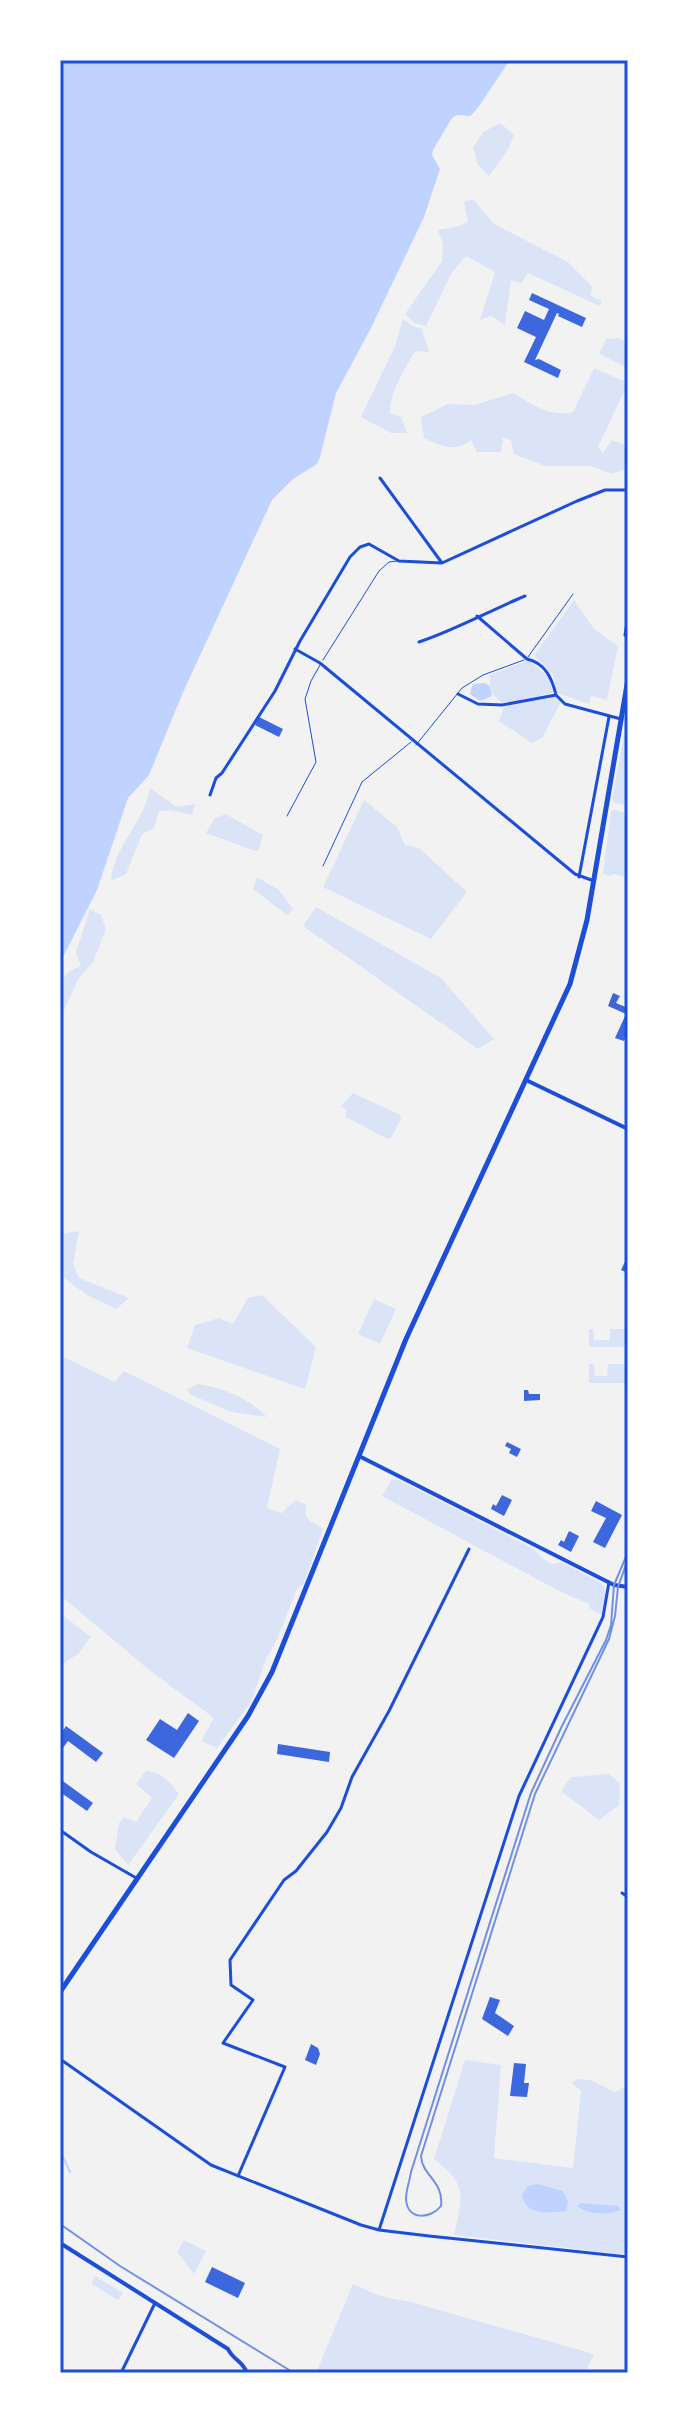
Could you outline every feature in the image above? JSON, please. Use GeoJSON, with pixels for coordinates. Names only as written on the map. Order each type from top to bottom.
{"type":"FeatureCollection","features":[{"type":"Feature","properties":{"kind":"main road"},"geometry":{"type":"LineString","coordinates":[[60,1992],[248,1716],[272,1672],[406,1339],[573,975],[595,881],[628,679]]}},
{"type":"Feature","properties":{"kind":"street"},"geometry":{"type":"LineString","coordinates":[[380,478],[442,563]]}},
{"type":"Feature","properties":{"kind":"street"},"geometry":{"type":"LineString","coordinates":[[210,795],[216,778],[275,691],[295,649],[350,557],[360,547],[369,544],[399,561],[442,563],[605,490],[628,490]]}},
{"type":"Feature","properties":{"kind":"street"},"geometry":{"type":"LineString","coordinates":[[419,642],[437,637],[525,596]]}},
{"type":"Feature","properties":{"kind":"street"},"geometry":{"type":"LineString","coordinates":[[477,616],[551,676],[556,695],[565,704],[621,719]]}},
{"type":"Feature","properties":{"kind":"street"},"geometry":{"type":"LineString","coordinates":[[625,635],[628,617]]}},
{"type":"Feature","properties":{"kind":"street"},"geometry":{"type":"LineString","coordinates":[[295,649],[320,663],[579,877],[595,881]]}},
{"type":"Feature","properties":{"kind":"street"},"geometry":{"type":"LineString","coordinates":[[458,694],[478,704],[502,705],[556,695]]}},
{"type":"Feature","properties":{"kind":"street"},"geometry":{"type":"LineString","coordinates":[[579,877],[609,717]]}},
{"type":"Feature","properties":{"kind":"street"},"geometry":{"type":"LineString","coordinates":[[526,1080],[628,1129]]}},
{"type":"Feature","properties":{"kind":"street"},"geometry":{"type":"LineString","coordinates":[[359,1456],[609,1582],[622,1588],[628,1587]]}},
{"type":"Feature","properties":{"kind":"street"},"geometry":{"type":"LineString","coordinates":[[238,2176],[285,2067],[223,2043],[253,2000],[231,1985],[230,1960],[284,1880],[296,1871],[319,1842],[341,1808],[352,1777],[389,1711],[469,1549]]}},
{"type":"Feature","properties":{"kind":"street"},"geometry":{"type":"LineString","coordinates":[[379,2230],[519,1796],[603,1617],[609,1582]]}},
{"type":"Feature","properties":{"kind":"street"},"geometry":{"type":"LineString","coordinates":[[60,1830],[138,1879]]}},
{"type":"Feature","properties":{"kind":"street"},"geometry":{"type":"LineString","coordinates":[[622,1893],[628,1897]]}},
{"type":"Feature","properties":{"kind":"street"},"geometry":{"type":"LineString","coordinates":[[60,2059],[211,2165],[361,2225],[379,2230],[628,2257]]}},
{"type":"Feature","properties":{"kind":"street"},"geometry":{"type":"LineString","coordinates":[[60,2243],[228,2349],[231,2356],[244,2365],[247,2373]]}},
{"type":"Feature","properties":{"kind":"street"},"geometry":{"type":"LineString","coordinates":[[121,2373],[155,2303]]}},
{"type":"Feature","properties":{"kind":"lane"},"geometry":{"type":"LineString","coordinates":[[287,816],[316,762],[305,699],[311,681],[379,571],[389,562],[399,561]]}},
{"type":"Feature","properties":{"kind":"lane"},"geometry":{"type":"LineString","coordinates":[[323,866],[362,782],[415,743],[462,688],[483,675],[527,659],[573,594]]}},
{"type":"Feature","properties":{"kind":"shaded area"},"geometry":{"type":"Polygon","coordinates":[[[500,123],[514,135],[509,148],[489,176],[478,165],[473,148],[483,132],[500,123]]]}},
{"type":"Feature","properties":{"kind":"shaded area"},"geometry":{"type":"Polygon","coordinates":[[[473,199],[494,224],[568,262],[593,287],[590,295],[602,301],[600,306],[528,273],[521,283],[511,280],[505,325],[491,316],[480,320],[495,272],[466,256],[452,272],[426,326],[414,323],[405,314],[442,261],[443,244],[438,230],[460,226],[468,221],[464,202],[473,199]]]}},
{"type":"Feature","properties":{"kind":"shaded area"},"geometry":{"type":"Polygon","coordinates":[[[403,319],[422,329],[429,352],[415,351],[399,380],[390,413],[401,417],[407,433],[391,433],[361,417],[395,346],[403,319]]]}},
{"type":"Feature","properties":{"kind":"shaded area"},"geometry":{"type":"Polygon","coordinates":[[[618,338],[628,342],[628,368],[599,354],[606,339],[618,338]]]}},
{"type":"Feature","properties":{"kind":"shaded area"},"geometry":{"type":"Polygon","coordinates":[[[594,368],[628,383],[598,447],[603,453],[612,440],[628,446],[628,468],[612,474],[591,466],[545,466],[514,454],[511,440],[503,438],[501,452],[477,452],[471,440],[454,447],[442,446],[424,438],[421,417],[448,404],[474,405],[513,393],[549,411],[573,412],[594,368]]]}},
{"type":"Feature","properties":{"kind":"shaded area"},"geometry":{"type":"Polygon","coordinates":[[[574,600],[594,629],[618,646],[607,700],[591,696],[589,704],[557,693],[553,675],[534,656],[574,600]]]}},
{"type":"Feature","properties":{"kind":"shaded area"},"geometry":{"type":"Polygon","coordinates":[[[529,660],[549,678],[553,693],[502,703],[490,691],[490,675],[529,660]]]}},
{"type":"Feature","properties":{"kind":"shaded area"},"geometry":{"type":"Polygon","coordinates":[[[555,697],[562,700],[542,738],[532,743],[499,721],[504,707],[555,697]]]}},
{"type":"Feature","properties":{"kind":"shaded area"},"geometry":{"type":"Polygon","coordinates":[[[628,712],[628,805],[614,803],[612,799],[628,712]]]}},
{"type":"Feature","properties":{"kind":"shaded area"},"geometry":{"type":"Polygon","coordinates":[[[150,788],[177,807],[196,804],[192,815],[171,810],[159,811],[154,828],[142,834],[126,874],[111,881],[117,857],[142,812],[150,788]]]}},
{"type":"Feature","properties":{"kind":"shaded area"},"geometry":{"type":"Polygon","coordinates":[[[364,800],[397,827],[405,845],[419,848],[467,892],[431,939],[323,887],[364,800]]]}},
{"type":"Feature","properties":{"kind":"shaded area"},"geometry":{"type":"Polygon","coordinates":[[[611,811],[628,814],[628,878],[603,873],[611,811]]]}},
{"type":"Feature","properties":{"kind":"shaded area"},"geometry":{"type":"Polygon","coordinates":[[[226,814],[263,835],[259,850],[206,833],[215,818],[226,814]]]}},
{"type":"Feature","properties":{"kind":"shaded area"},"geometry":{"type":"Polygon","coordinates":[[[257,877],[279,890],[293,909],[287,915],[253,889],[257,877]]]}},
{"type":"Feature","properties":{"kind":"shaded area"},"geometry":{"type":"Polygon","coordinates":[[[316,907],[441,978],[494,1039],[478,1049],[303,926],[316,907]]]}},
{"type":"Feature","properties":{"kind":"shaded area"},"geometry":{"type":"Polygon","coordinates":[[[90,909],[101,915],[106,929],[93,962],[77,981],[60,1020],[60,987],[66,975],[81,966],[76,952],[90,909]]]}},
{"type":"Feature","properties":{"kind":"shaded area"},"geometry":{"type":"Polygon","coordinates":[[[353,1093],[400,1115],[391,1138],[346,1117],[346,1110],[341,1106],[353,1093]]]}},
{"type":"Feature","properties":{"kind":"shaded area"},"geometry":{"type":"Polygon","coordinates":[[[79,1231],[73,1264],[79,1278],[129,1298],[116,1309],[87,1295],[60,1275],[60,1234],[79,1231]]]}},
{"type":"Feature","properties":{"kind":"shaded area"},"geometry":{"type":"Polygon","coordinates":[[[262,1295],[316,1347],[305,1389],[187,1348],[195,1325],[219,1318],[233,1324],[248,1298],[262,1295]]]}},
{"type":"Feature","properties":{"kind":"shaded area"},"geometry":{"type":"Polygon","coordinates":[[[374,1299],[396,1309],[380,1344],[358,1334],[374,1299]]]}},
{"type":"Feature","properties":{"kind":"shaded area"},"geometry":{"type":"Polygon","coordinates":[[[589,1329],[593,1329],[594,1340],[610,1340],[610,1329],[628,1329],[628,1347],[589,1347],[589,1329]]]}},
{"type":"Feature","properties":{"kind":"shaded area"},"geometry":{"type":"Polygon","coordinates":[[[60,1355],[115,1382],[124,1371],[280,1449],[267,1508],[282,1513],[295,1500],[307,1505],[305,1514],[309,1520],[323,1529],[304,1583],[297,1589],[251,1702],[217,1748],[201,1741],[214,1718],[149,1670],[60,1595],[60,1355]]]}},
{"type":"Feature","properties":{"kind":"shaded area"},"geometry":{"type":"Polygon","coordinates":[[[589,1364],[594,1364],[595,1376],[607,1376],[608,1364],[628,1364],[628,1383],[589,1383],[589,1364]]]}},
{"type":"Feature","properties":{"kind":"shaded area"},"geometry":{"type":"Polygon","coordinates":[[[198,1384],[235,1395],[267,1417],[232,1412],[191,1395],[187,1390],[198,1384]]]}},
{"type":"Feature","properties":{"kind":"shaded area"},"geometry":{"type":"Polygon","coordinates":[[[392,1479],[534,1549],[552,1564],[561,1562],[602,1583],[606,1594],[602,1615],[589,1608],[589,1604],[382,1496],[392,1479]]]}},
{"type":"Feature","properties":{"kind":"shaded area"},"geometry":{"type":"Polygon","coordinates":[[[60,1613],[91,1637],[79,1653],[60,1666],[60,1613]]]}},
{"type":"Feature","properties":{"kind":"shaded area"},"geometry":{"type":"Polygon","coordinates":[[[146,1771],[165,1778],[179,1794],[128,1865],[115,1849],[119,1823],[124,1817],[136,1822],[152,1798],[136,1784],[146,1771]]]}},
{"type":"Feature","properties":{"kind":"shaded area"},"geometry":{"type":"Polygon","coordinates":[[[609,1774],[620,1783],[619,1805],[599,1820],[561,1791],[571,1777],[609,1774]]]}},
{"type":"Feature","properties":{"kind":"shaded area"},"geometry":{"type":"Polygon","coordinates":[[[465,2060],[501,2065],[494,2158],[573,2168],[581,2091],[572,2083],[578,2079],[591,2080],[615,2092],[628,2085],[628,2255],[454,2235],[460,2192],[453,2177],[434,2159],[465,2060]]]}},
{"type":"Feature","properties":{"kind":"shaded area"},"geometry":{"type":"Polygon","coordinates":[[[184,2240],[206,2251],[194,2274],[177,2252],[184,2240]]]}},
{"type":"Feature","properties":{"kind":"shaded area"},"geometry":{"type":"Polygon","coordinates":[[[95,2276],[123,2293],[118,2300],[91,2284],[95,2276]]]}},
{"type":"Feature","properties":{"kind":"shaded area"},"geometry":{"type":"Polygon","coordinates":[[[353,2284],[380,2296],[594,2354],[585,2373],[316,2373],[353,2284]]]}},
{"type":"Feature","properties":{"kind":"water"},"geometry":{"type":"Polygon","coordinates":[[[60,60],[510,60],[477,109],[470,116],[457,115],[452,118],[433,150],[432,155],[440,169],[424,217],[336,393],[317,464],[293,479],[272,500],[184,690],[149,775],[128,798],[97,890],[60,963],[60,60]]]}},
{"type":"Feature","properties":{"kind":"water"},"geometry":{"type":"Polygon","coordinates":[[[473,684],[489,685],[492,696],[480,701],[470,694],[473,684]]]}},
{"type":"Feature","properties":{"kind":"water"},"geometry":{"type":"Polygon","coordinates":[[[538,2184],[563,2191],[568,2201],[566,2211],[532,2210],[522,2194],[528,2186],[538,2184]]]}},
{"type":"Feature","properties":{"kind":"water"},"geometry":{"type":"Polygon","coordinates":[[[580,2203],[618,2206],[621,2210],[592,2213],[577,2206],[580,2203]]]}},
{"type":"Feature","properties":{"kind":"building"},"geometry":{"type":"Polygon","coordinates":[[[532,293],[586,318],[582,327],[557,313],[535,360],[561,370],[558,378],[524,362],[536,337],[517,328],[525,311],[544,320],[549,309],[529,300],[532,293]]]}},
{"type":"Feature","properties":{"kind":"building"},"geometry":{"type":"Polygon","coordinates":[[[259,717],[283,729],[279,737],[255,725],[259,717]]]}},
{"type":"Feature","properties":{"kind":"building"},"geometry":{"type":"Polygon","coordinates":[[[613,993],[620,996],[616,1003],[628,1008],[628,1031],[624,1041],[615,1038],[626,1014],[608,1006],[613,993]]]}},
{"type":"Feature","properties":{"kind":"building"},"geometry":{"type":"Polygon","coordinates":[[[628,1255],[628,1273],[621,1270],[628,1255]]]}},
{"type":"Feature","properties":{"kind":"building"},"geometry":{"type":"Polygon","coordinates":[[[524,1390],[528,1390],[529,1394],[540,1394],[540,1400],[524,1401],[524,1390]]]}},
{"type":"Feature","properties":{"kind":"building"},"geometry":{"type":"Polygon","coordinates":[[[507,1442],[521,1449],[517,1457],[509,1453],[511,1449],[505,1446],[507,1442]]]}},
{"type":"Feature","properties":{"kind":"building"},"geometry":{"type":"Polygon","coordinates":[[[502,1495],[512,1500],[504,1516],[491,1509],[502,1495]]]}},
{"type":"Feature","properties":{"kind":"building"},"geometry":{"type":"Polygon","coordinates":[[[596,1501],[622,1515],[605,1548],[593,1542],[606,1518],[591,1511],[596,1501]]]}},
{"type":"Feature","properties":{"kind":"building"},"geometry":{"type":"Polygon","coordinates":[[[569,1531],[579,1536],[571,1552],[558,1545],[561,1540],[564,1542],[569,1531]]]}},
{"type":"Feature","properties":{"kind":"building"},"geometry":{"type":"Polygon","coordinates":[[[188,1713],[199,1721],[174,1758],[146,1740],[160,1719],[177,1730],[188,1713]]]}},
{"type":"Feature","properties":{"kind":"building"},"geometry":{"type":"Polygon","coordinates":[[[66,1726],[103,1753],[96,1762],[68,1741],[60,1752],[60,1735],[66,1726]]]}},
{"type":"Feature","properties":{"kind":"building"},"geometry":{"type":"Polygon","coordinates":[[[278,1744],[330,1752],[329,1762],[277,1754],[278,1744]]]}},
{"type":"Feature","properties":{"kind":"building"},"geometry":{"type":"Polygon","coordinates":[[[60,1779],[93,1803],[87,1811],[60,1792],[60,1779]]]}},
{"type":"Feature","properties":{"kind":"building"},"geometry":{"type":"Polygon","coordinates":[[[490,1997],[500,2000],[495,2013],[514,2026],[508,2036],[482,2019],[490,1997]]]}},
{"type":"Feature","properties":{"kind":"building"},"geometry":{"type":"Polygon","coordinates":[[[311,2044],[318,2048],[320,2054],[316,2065],[305,2060],[311,2044]]]}},
{"type":"Feature","properties":{"kind":"building"},"geometry":{"type":"Polygon","coordinates":[[[514,2063],[526,2064],[524,2083],[529,2083],[527,2097],[510,2096],[514,2063]]]}},
{"type":"Feature","properties":{"kind":"building"},"geometry":{"type":"Polygon","coordinates":[[[212,2267],[245,2283],[238,2298],[205,2282],[212,2267]]]}},
{"type":"Feature","properties":{"kind":"waterway"},"geometry":{"type":"LineString","coordinates":[[60,2150],[70,2172]]}},
{"type":"Feature","properties":{"kind":"tram line"},"geometry":{"type":"LineString","coordinates":[[628,1552],[614,1585],[611,1625],[606,1640],[531,1793],[411,2172],[407,2206],[420,2216],[441,2206],[439,2190],[425,2169],[421,2156],[535,1794],[609,1639],[618,1587],[628,1559]]}},
{"type":"Feature","properties":{"kind":"railway"},"geometry":{"type":"LineString","coordinates":[[60,2224],[120,2266],[294,2373]]}}]}
